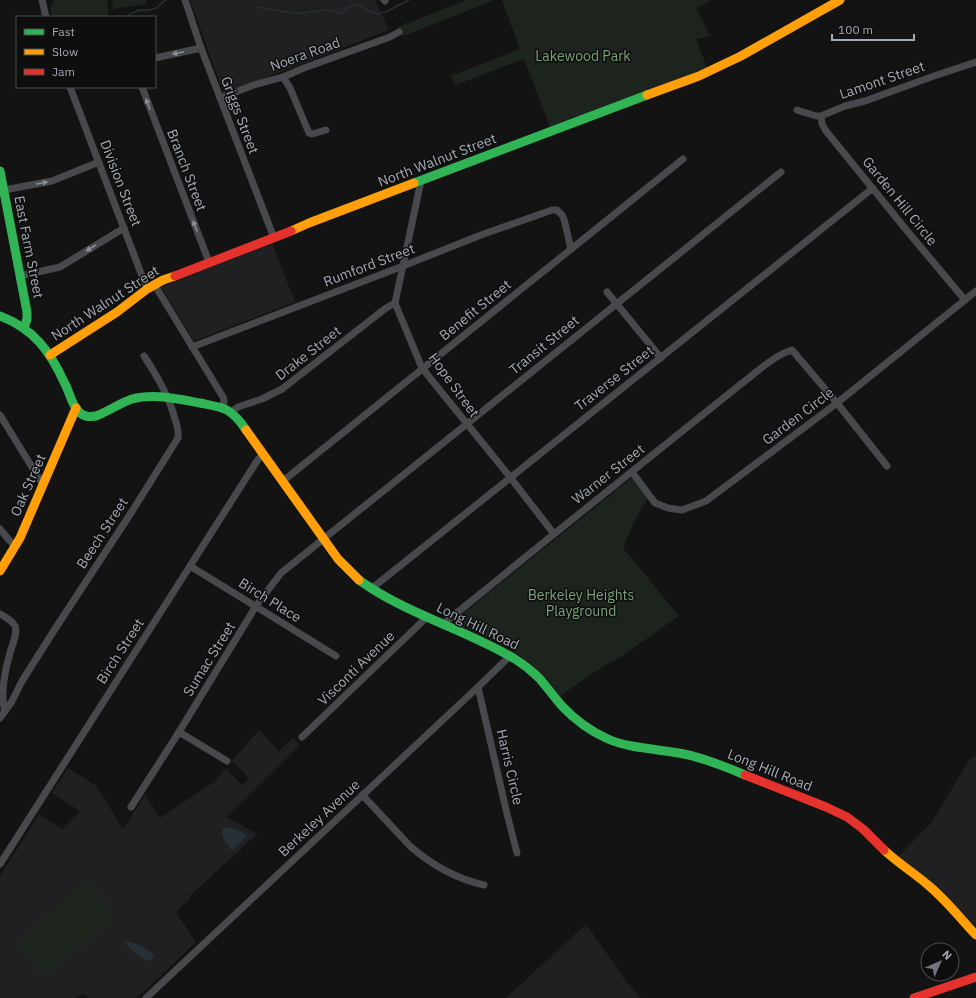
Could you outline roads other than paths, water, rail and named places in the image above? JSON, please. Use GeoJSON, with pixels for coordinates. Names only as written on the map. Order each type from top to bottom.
{"type":"FeatureCollection","features":[{"type":"Feature","properties":{"kind":"main road","name":"North Walnut Street"},"geometry":{"type":"LineString","coordinates":[[50,355],[117,312],[150,286],[302,226],[711,70],[741,56],[840,0]]}},
{"type":"Feature","properties":{"kind":"main road","name":"East Farm Street"},"geometry":{"type":"LineString","coordinates":[[0,171],[27,312],[27,319],[24,328]]}},
{"type":"Feature","properties":{"kind":"main road"},"geometry":{"type":"LineString","coordinates":[[0,316],[24,328],[42,344],[50,355],[76,408],[81,414],[93,417],[132,399],[150,397],[169,398],[227,410]]}},
{"type":"Feature","properties":{"kind":"main road","name":"Oak Street"},"geometry":{"type":"LineString","coordinates":[[0,570],[22,532],[76,408]]}},
{"type":"Feature","properties":{"kind":"main road","name":"Long Hill Road"},"geometry":{"type":"LineString","coordinates":[[227,410],[239,420],[338,559],[350,572],[371,589],[427,617],[480,640],[510,656],[538,677],[570,714],[587,728],[600,735],[616,742],[628,745],[681,753],[708,760],[826,807],[846,817],[863,829],[900,864],[937,893],[976,935]]}},
{"type":"Feature","properties":{"kind":"main road"},"geometry":{"type":"LineString","coordinates":[[914,998],[976,977]]}},
{"type":"Feature","properties":{"kind":"street"},"geometry":{"type":"LineString","coordinates":[[42,0],[46,16]]}},
{"type":"Feature","properties":{"kind":"street","name":"Griggs Street"},"geometry":{"type":"LineString","coordinates":[[185,0],[201,48],[274,238]]}},
{"type":"Feature","properties":{"kind":"street","name":"Noera Road"},"geometry":{"type":"LineString","coordinates":[[220,98],[254,85],[283,77],[390,37],[399,32]]}},
{"type":"Feature","properties":{"kind":"street"},"geometry":{"type":"LineString","coordinates":[[156,58],[201,48]]}},
{"type":"Feature","properties":{"kind":"street","name":"Lamont Street"},"geometry":{"type":"LineString","coordinates":[[822,116],[845,106],[865,101],[976,62]]}},
{"type":"Feature","properties":{"kind":"street"},"geometry":{"type":"LineString","coordinates":[[283,77],[290,88],[307,131],[310,134],[326,130]]}},
{"type":"Feature","properties":{"kind":"street","name":"Division Street"},"geometry":{"type":"LineString","coordinates":[[70,88],[124,228],[150,286],[192,346],[223,397],[227,410]]}},
{"type":"Feature","properties":{"kind":"street","name":"Branch Street"},"geometry":{"type":"LineString","coordinates":[[142,88],[209,262]]}},
{"type":"Feature","properties":{"kind":"street"},"geometry":{"type":"LineString","coordinates":[[797,110],[816,116],[822,116]]}},
{"type":"Feature","properties":{"kind":"street","name":"Garden Hill Circle"},"geometry":{"type":"LineString","coordinates":[[822,116],[824,128],[965,300]]}},
{"type":"Feature","properties":{"kind":"street","name":"Benefit Street"},"geometry":{"type":"LineString","coordinates":[[283,481],[683,159]]}},
{"type":"Feature","properties":{"kind":"street"},"geometry":{"type":"LineString","coordinates":[[4,190],[52,181],[99,162]]}},
{"type":"Feature","properties":{"kind":"street","name":"Transit Street"},"geometry":{"type":"LineString","coordinates":[[323,538],[781,172]]}},
{"type":"Feature","properties":{"kind":"street"},"geometry":{"type":"LineString","coordinates":[[395,303],[421,181]]}},
{"type":"Feature","properties":{"kind":"street","name":"Traverse Street"},"geometry":{"type":"LineString","coordinates":[[371,589],[873,188]]}},
{"type":"Feature","properties":{"kind":"street","name":"Rumford Street"},"geometry":{"type":"LineString","coordinates":[[192,346],[481,235],[552,210],[557,210],[562,215],[571,249]]}},
{"type":"Feature","properties":{"kind":"street"},"geometry":{"type":"LineString","coordinates":[[20,276],[60,267],[124,228]]}},
{"type":"Feature","properties":{"kind":"street","name":"Garden Circle"},"geometry":{"type":"LineString","coordinates":[[632,472],[655,503],[668,508],[682,510],[710,499],[837,403],[976,291]]}},
{"type":"Feature","properties":{"kind":"street"},"geometry":{"type":"LineString","coordinates":[[607,292],[661,358]]}},
{"type":"Feature","properties":{"kind":"street","name":"Hope Street"},"geometry":{"type":"LineString","coordinates":[[395,303],[422,368],[554,534]]}},
{"type":"Feature","properties":{"kind":"street","name":"Drake Street"},"geometry":{"type":"LineString","coordinates":[[227,410],[262,399],[282,389],[386,308],[395,303]]}},
{"type":"Feature","properties":{"kind":"street","name":"Warner Street"},"geometry":{"type":"LineString","coordinates":[[443,624],[767,364],[784,353],[792,350],[837,403]]}},
{"type":"Feature","properties":{"kind":"street","name":"Beech Street"},"geometry":{"type":"LineString","coordinates":[[0,718],[54,629],[131,513],[178,435],[174,412],[169,398],[144,356]]}},
{"type":"Feature","properties":{"kind":"street"},"geometry":{"type":"LineString","coordinates":[[837,403],[888,466]]}},
{"type":"Feature","properties":{"kind":"street"},"geometry":{"type":"LineString","coordinates":[[0,415],[43,484]]}},
{"type":"Feature","properties":{"kind":"street","name":"Birch Street"},"geometry":{"type":"LineString","coordinates":[[0,864],[257,460],[263,453]]}},
{"type":"Feature","properties":{"kind":"street"},"geometry":{"type":"LineString","coordinates":[[0,529],[15,546]]}},
{"type":"Feature","properties":{"kind":"street","name":"Sumac Street"},"geometry":{"type":"LineString","coordinates":[[131,807],[256,606],[280,573],[323,538]]}},
{"type":"Feature","properties":{"kind":"street","name":"Birch Place"},"geometry":{"type":"LineString","coordinates":[[190,566],[336,656]]}},
{"type":"Feature","properties":{"kind":"street"},"geometry":{"type":"LineString","coordinates":[[0,614],[12,622],[16,629],[7,662],[2,692],[2,703],[5,711]]}},
{"type":"Feature","properties":{"kind":"street","name":"Visconti Avenue"},"geometry":{"type":"LineString","coordinates":[[302,737],[427,617]]}},
{"type":"Feature","properties":{"kind":"street","name":"Berkeley Avenue"},"geometry":{"type":"LineString","coordinates":[[146,998],[510,656]]}},
{"type":"Feature","properties":{"kind":"street","name":"Harris Circle"},"geometry":{"type":"LineString","coordinates":[[478,687],[517,852]]}},
{"type":"Feature","properties":{"kind":"street"},"geometry":{"type":"LineString","coordinates":[[179,732],[227,761]]}},
{"type":"Feature","properties":{"kind":"street"},"geometry":{"type":"LineString","coordinates":[[362,795],[411,846],[426,858],[454,875],[470,882],[484,885]]}},
{"type":"Feature","properties":{"kind":"waterway"},"geometry":{"type":"LineString","coordinates":[[128,16],[138,10],[155,8],[166,0]]}},
{"type":"Feature","properties":{"kind":"waterway"},"geometry":{"type":"LineString","coordinates":[[256,7],[296,13],[329,10],[342,13],[346,8],[356,4],[368,11],[378,14],[388,11],[409,0]]}},
{"type":"Feature","properties":{"kind":"park label","name":"Lakewood Park"},"geometry":{"type":"Point","coordinates":[583,56]}},
{"type":"Feature","properties":{"kind":"park label","name":"Berkeley Heights Playground"},"geometry":{"type":"Point","coordinates":[581,604]}}]}
